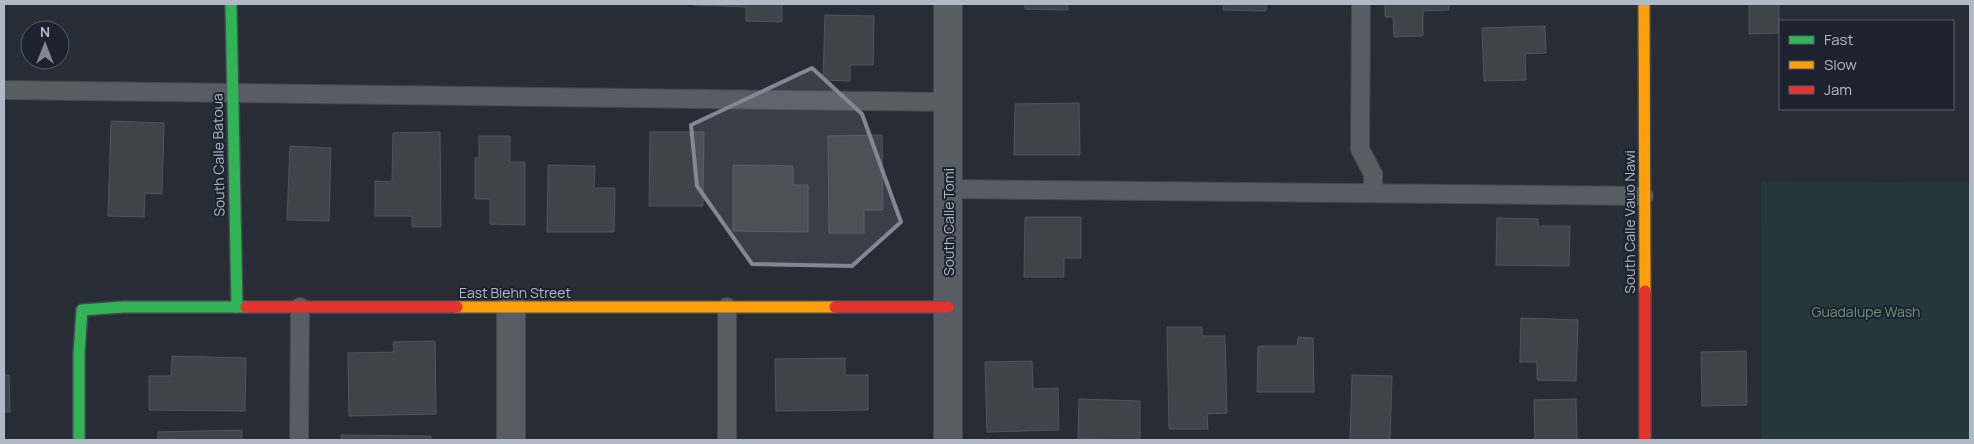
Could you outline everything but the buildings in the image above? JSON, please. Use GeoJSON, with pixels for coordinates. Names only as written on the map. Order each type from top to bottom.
{"type":"FeatureCollection","features":[{"type":"Feature","properties":{"kind":"street","name":"South Calle Batoua"},"geometry":{"type":"LineString","coordinates":[[231,4],[237,306]]}},
{"type":"Feature","properties":{"kind":"street","name":"South Calle Tomi"},"geometry":{"type":"LineString","coordinates":[[948,4],[948,440]]}},
{"type":"Feature","properties":{"kind":"street","name":"South Calle Vauo Nawi"},"geometry":{"type":"LineString","coordinates":[[1644,4],[1644,440]]}},
{"type":"Feature","properties":{"kind":"street","name":"East Biehn Street"},"geometry":{"type":"LineString","coordinates":[[79,440],[79,354],[82,310],[123,306],[948,306]]}},
{"type":"Feature","properties":{"kind":"street"},"geometry":{"type":"LineString","coordinates":[[511,306],[511,440]]}},
{"type":"Feature","properties":{"kind":"lane"},"geometry":{"type":"LineString","coordinates":[[1361,4],[1360,149],[1373,174],[1373,193]]}},
{"type":"Feature","properties":{"kind":"lane"},"geometry":{"type":"LineString","coordinates":[[4,90],[948,102]]}},
{"type":"Feature","properties":{"kind":"lane"},"geometry":{"type":"LineString","coordinates":[[948,189],[1644,196]]}},
{"type":"Feature","properties":{"kind":"lane"},"geometry":{"type":"LineString","coordinates":[[299,440],[300,306]]}},
{"type":"Feature","properties":{"kind":"lane"},"geometry":{"type":"LineString","coordinates":[[727,306],[727,440]]}},
{"type":"Feature","properties":{"kind":"highlighted area"},"geometry":{"type":"Polygon","coordinates":[[[812,68],[862,114],[901,222],[852,266],[752,264],[697,186],[691,125],[812,68]]]}},
{"type":"Feature","properties":{"kind":"green space","name":"Guadalupe Wash"},"geometry":{"type":"Polygon","coordinates":[[[1761,181],[1970,183],[1970,440],[1762,440],[1761,181]]]}},
{"type":"Feature","properties":{"kind":"traffic: fast"},"geometry":{"type":"LineString","coordinates":[[231,4],[237,307]]}},
{"type":"Feature","properties":{"kind":"traffic: fast"},"geometry":{"type":"LineString","coordinates":[[79,440],[79,354],[82,310],[123,307],[246,307]]}},
{"type":"Feature","properties":{"kind":"traffic: slow"},"geometry":{"type":"LineString","coordinates":[[1644,4],[1645,291]]}},
{"type":"Feature","properties":{"kind":"traffic: slow"},"geometry":{"type":"LineString","coordinates":[[457,307],[835,307]]}},
{"type":"Feature","properties":{"kind":"traffic: jam"},"geometry":{"type":"LineString","coordinates":[[1645,291],[1645,440]]}},
{"type":"Feature","properties":{"kind":"traffic: jam"},"geometry":{"type":"LineString","coordinates":[[246,307],[457,307]]}},
{"type":"Feature","properties":{"kind":"traffic: jam"},"geometry":{"type":"LineString","coordinates":[[835,307],[948,307]]}}]}
